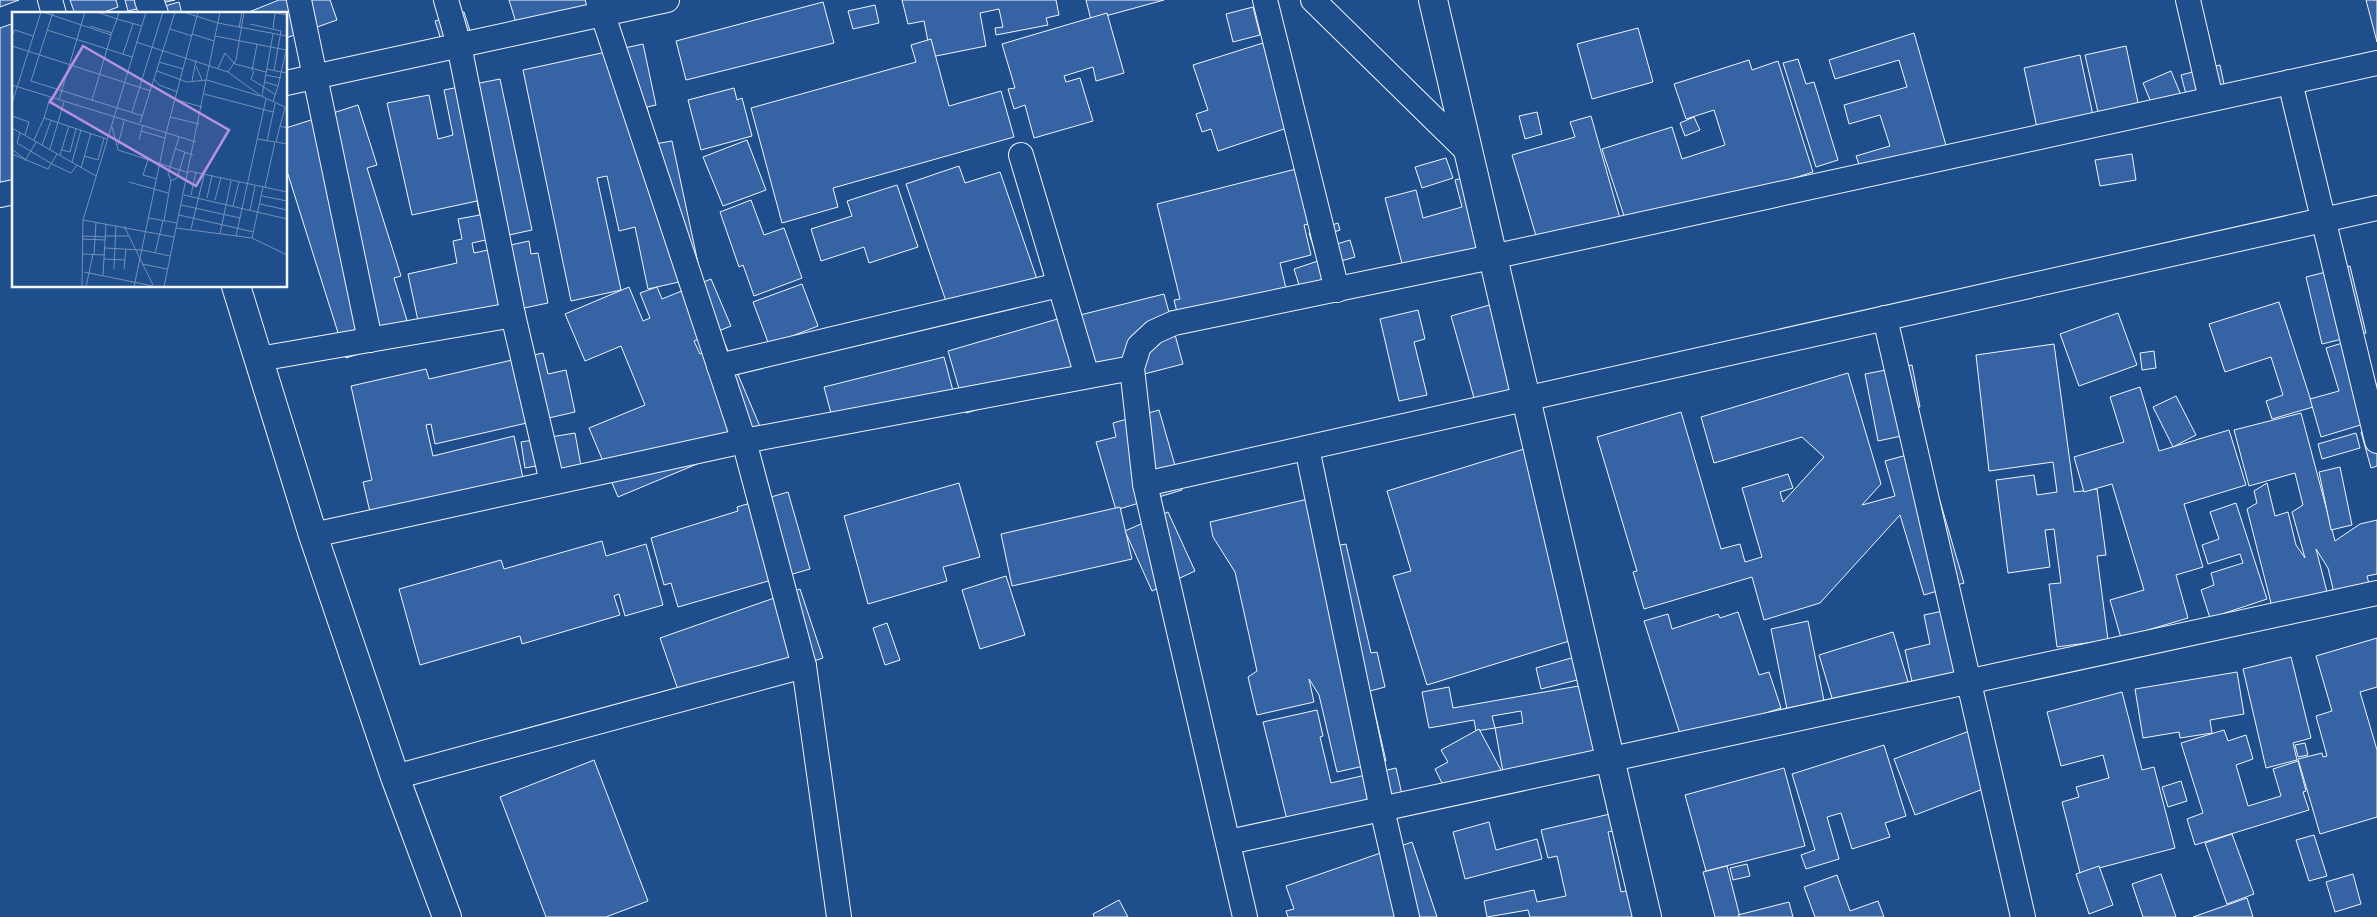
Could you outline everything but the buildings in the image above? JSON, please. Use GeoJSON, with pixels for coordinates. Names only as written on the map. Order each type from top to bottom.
{"type":"FeatureCollection","features":[{"type":"Feature","properties":{"kind":"main road"},"geometry":{"type":"LineString","coordinates":[[149,0],[153,12]]}},
{"type":"Feature","properties":{"kind":"main road"},"geometry":{"type":"LineString","coordinates":[[1433,0],[1609,761],[1647,917]]}},
{"type":"Feature","properties":{"kind":"main road"},"geometry":{"type":"LineString","coordinates":[[237,288],[313,535],[395,778],[447,917]]}},
{"type":"Feature","properties":{"kind":"street"},"geometry":{"type":"LineString","coordinates":[[299,0],[370,340]]}},
{"type":"Feature","properties":{"kind":"street"},"geometry":{"type":"LineString","coordinates":[[446,0],[458,45],[513,315],[552,482]]}},
{"type":"Feature","properties":{"kind":"street"},"geometry":{"type":"LineString","coordinates":[[288,82],[458,45],[600,7],[667,0]]}},
{"type":"Feature","properties":{"kind":"street"},"geometry":{"type":"LineString","coordinates":[[1265,0],[1289,89],[1338,290]]}},
{"type":"Feature","properties":{"kind":"street"},"geometry":{"type":"LineString","coordinates":[[1313,0],[1467,150]]}},
{"type":"Feature","properties":{"kind":"street"},"geometry":{"type":"LineString","coordinates":[[2188,0],[2211,99]]}},
{"type":"Feature","properties":{"kind":"street"},"geometry":{"type":"LineString","coordinates":[[600,7],[744,440],[804,666],[839,917]]}},
{"type":"Feature","properties":{"kind":"street"},"geometry":{"type":"LineString","coordinates":[[1245,917],[1145,484],[1132,368],[1139,346],[1154,332],[1174,323],[1492,257],[2377,63]]}},
{"type":"Feature","properties":{"kind":"street"},"geometry":{"type":"LineString","coordinates":[[2290,82],[2377,441]]}},
{"type":"Feature","properties":{"kind":"street"},"geometry":{"type":"LineString","coordinates":[[1021,155],[1086,376]]}},
{"type":"Feature","properties":{"kind":"street"},"geometry":{"type":"LineString","coordinates":[[1145,484],[2377,208]]}},
{"type":"Feature","properties":{"kind":"street"},"geometry":{"type":"LineString","coordinates":[[719,366],[1059,285]]}},
{"type":"Feature","properties":{"kind":"street"},"geometry":{"type":"LineString","coordinates":[[259,359],[513,315]]}},
{"type":"Feature","properties":{"kind":"street"},"geometry":{"type":"LineString","coordinates":[[1885,318],[2023,917]]}},
{"type":"Feature","properties":{"kind":"street"},"geometry":{"type":"LineString","coordinates":[[313,535],[744,440],[1132,368]]}},
{"type":"Feature","properties":{"kind":"street"},"geometry":{"type":"LineString","coordinates":[[1307,448],[1382,810],[1407,917]]}},
{"type":"Feature","properties":{"kind":"street"},"geometry":{"type":"LineString","coordinates":[[1229,842],[2377,593]]}},
{"type":"Feature","properties":{"kind":"street"},"geometry":{"type":"LineString","coordinates":[[395,778],[804,666]]}}]}
